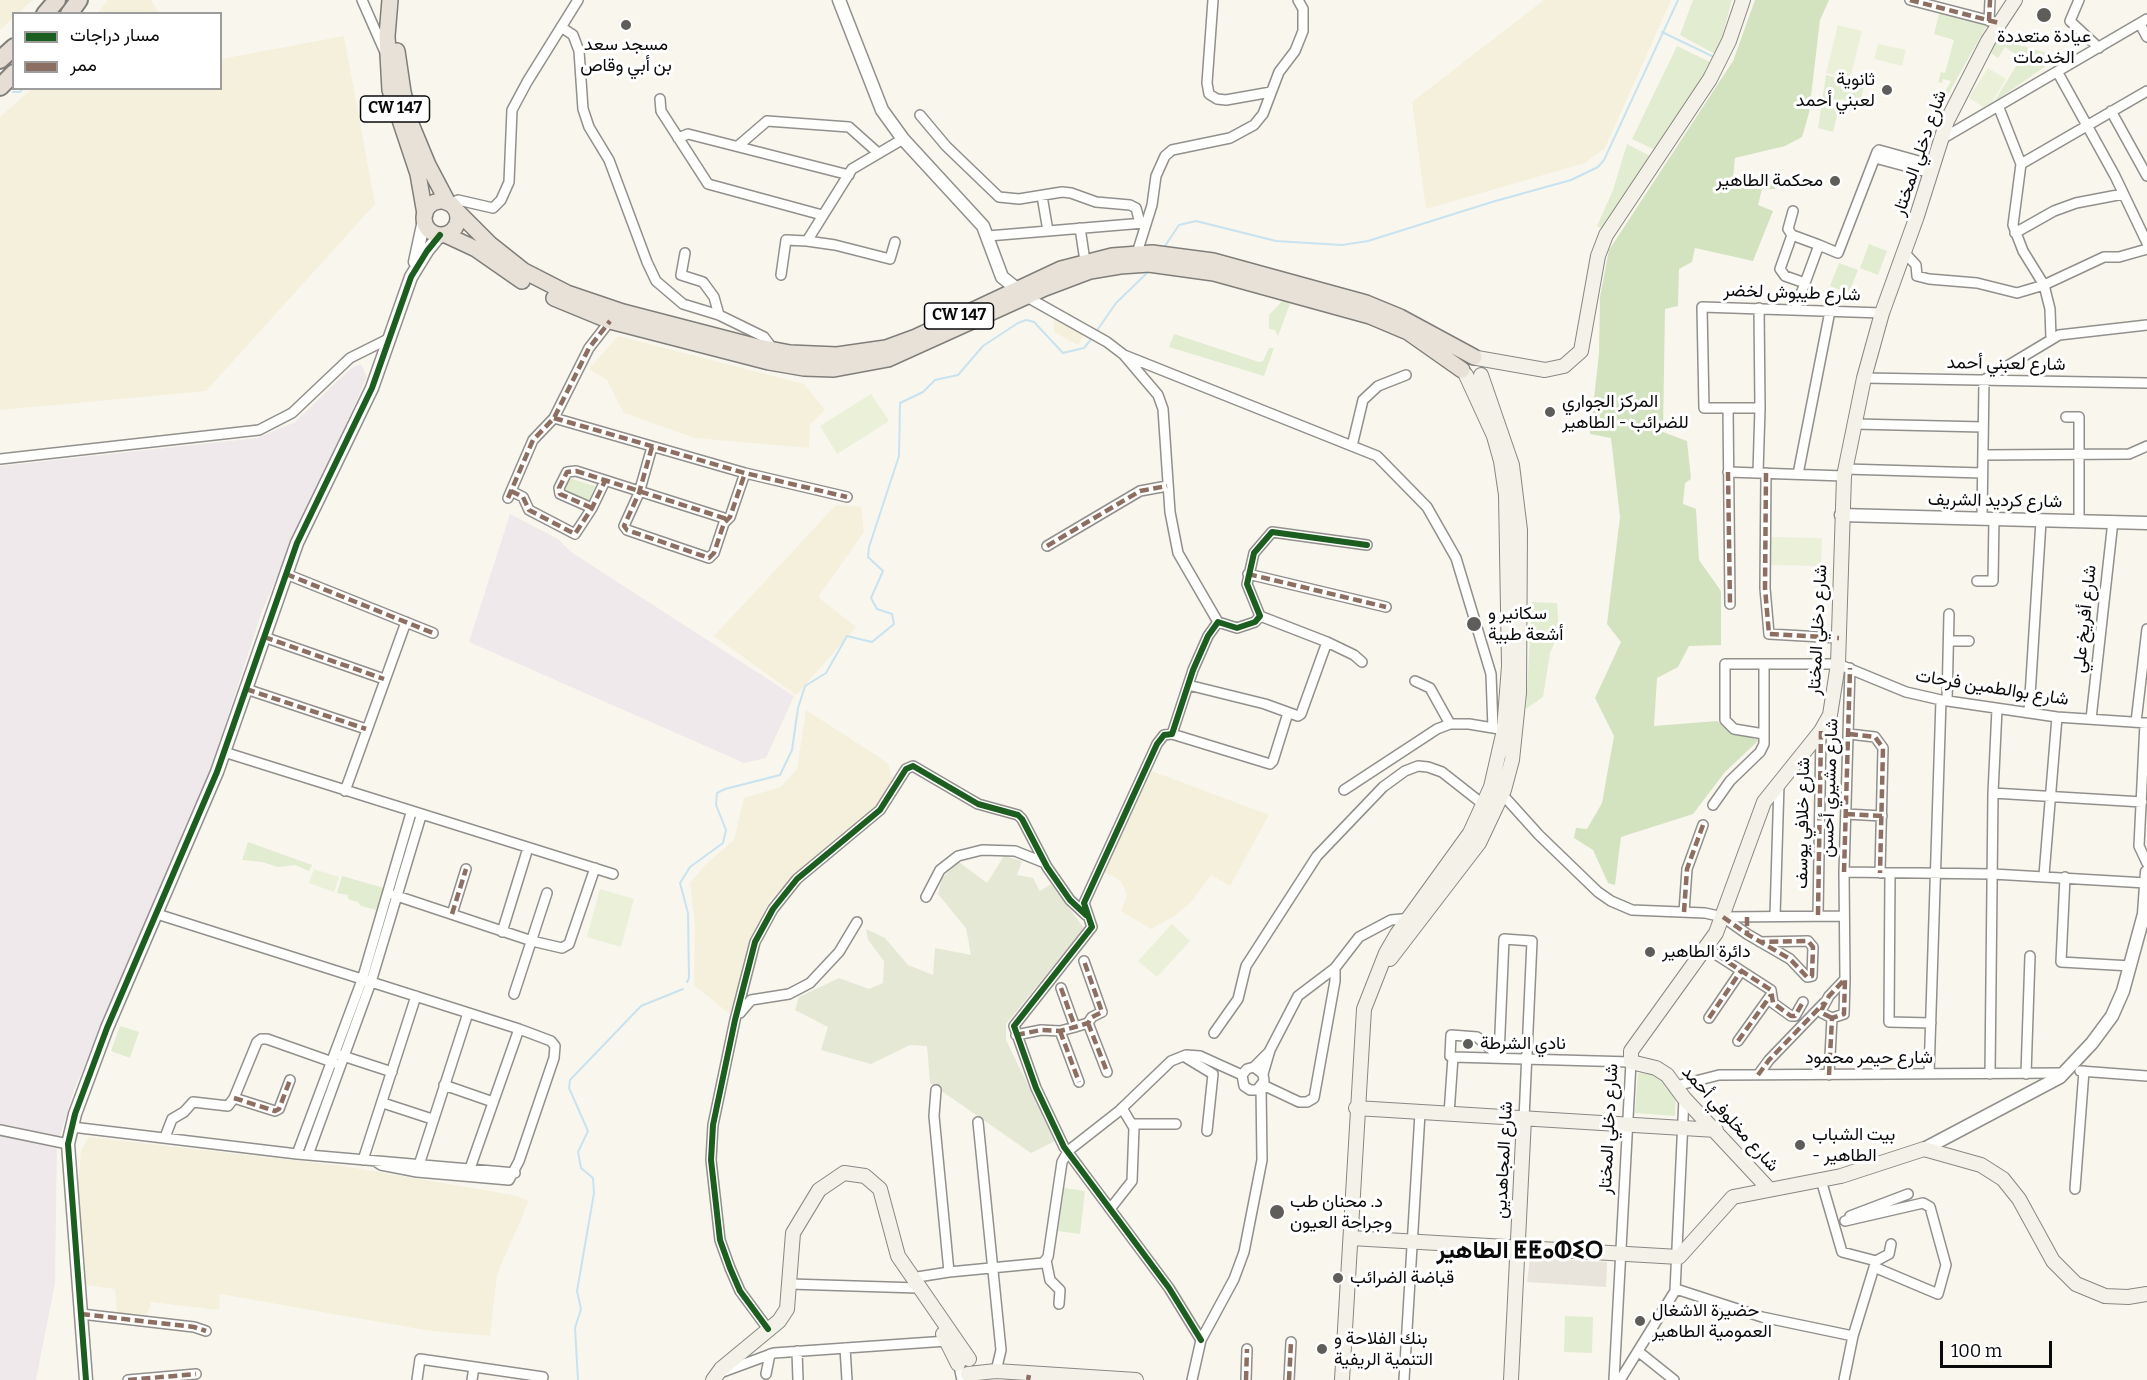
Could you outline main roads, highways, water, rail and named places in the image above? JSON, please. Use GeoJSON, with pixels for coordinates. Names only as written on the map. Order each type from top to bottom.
{"type":"FeatureCollection","features":[{"type":"Feature","properties":{"kind":"highway"},"geometry":{"type":"LineString","coordinates":[[47,12],[57,0]]}},
{"type":"Feature","properties":{"kind":"highway","name":"CW 147"},"geometry":{"type":"LineString","coordinates":[[390,0],[388,58],[392,101],[418,174],[425,217]]}},
{"type":"Feature","properties":{"kind":"highway","name":"CW 147"},"geometry":{"type":"LineString","coordinates":[[399,0],[397,52],[403,92],[418,143],[452,206],[490,244],[524,271],[567,293],[623,312],[773,350],[837,355],[886,348],[1021,293],[1065,279],[1110,267],[1149,264],[1180,267],[1253,282],[1382,320],[1408,332],[1464,373]]}},
{"type":"Feature","properties":{"kind":"highway"},"geometry":{"type":"LineString","coordinates":[[0,60],[12,49]]}},
{"type":"Feature","properties":{"kind":"highway"},"geometry":{"type":"LineString","coordinates":[[0,87],[12,75]]}},
{"type":"Feature","properties":{"kind":"highway"},"geometry":{"type":"LineString","coordinates":[[432,204],[452,206],[458,223],[443,235],[429,230],[425,217],[432,204]]}},
{"type":"Feature","properties":{"kind":"highway","name":"CW 147"},"geometry":{"type":"LineString","coordinates":[[443,235],[469,245],[539,291],[610,321],[769,362],[804,368],[834,369],[888,359],[1085,261],[1137,253],[1167,254],[1204,260],[1366,303],[1400,317],[1487,367]]}},
{"type":"Feature","properties":{"kind":"main road"},"geometry":{"type":"LineString","coordinates":[[1342,1380],[1362,1016],[1383,963],[1395,954],[1414,919],[1470,833],[1484,805],[1497,768],[1499,729],[1509,666],[1506,495],[1502,461],[1494,436],[1464,373],[1466,359],[1487,367],[1545,370],[1556,369],[1572,362],[1581,351],[1598,256],[1606,235],[1710,79],[1730,41],[1743,0]]}},
{"type":"Feature","properties":{"kind":"main road","name":"شارع دخلي المختار"},"geometry":{"type":"LineString","coordinates":[[1631,1062],[1635,1045],[1706,948],[1723,917],[1764,802],[1821,731],[1832,706],[1844,666],[1839,638],[1841,515],[1845,473],[1864,378],[1882,313],[1947,121],[1994,22],[2015,0]]}},
{"type":"Feature","properties":{"kind":"main road"},"geometry":{"type":"LineString","coordinates":[[1464,373],[1474,378],[1487,367]]}},
{"type":"Feature","properties":{"kind":"main road"},"geometry":{"type":"LineString","coordinates":[[1414,919],[1466,862],[1492,819],[1512,760],[1519,703],[1520,530],[1512,465],[1487,367]]}},
{"type":"Feature","properties":{"kind":"main road","name":"شارع مخلوفي أحمد"},"geometry":{"type":"LineString","coordinates":[[1631,1062],[1662,1071],[1684,1098],[1769,1189]]}},
{"type":"Feature","properties":{"kind":"main road"},"geometry":{"type":"LineString","coordinates":[[1356,1108],[1716,1130]]}},
{"type":"Feature","properties":{"kind":"main road","name":"شارع المجاهدين"},"geometry":{"type":"LineString","coordinates":[[1511,1380],[1524,1119]]}},
{"type":"Feature","properties":{"kind":"main road"},"geometry":{"type":"LineString","coordinates":[[1351,1238],[1678,1257],[1733,1197],[1862,1170],[1924,1149],[1981,1165],[2003,1179],[2019,1199],[2053,1261],[2076,1284],[2105,1296],[2128,1298],[2147,1294]]}},
{"type":"Feature","properties":{"kind":"main road"},"geometry":{"type":"LineString","coordinates":[[715,1377],[787,1309],[793,1233],[819,1190],[844,1173],[865,1176],[880,1189],[898,1257],[932,1307],[965,1368]]}},
{"type":"Feature","properties":{"kind":"main road"},"geometry":{"type":"LineString","coordinates":[[932,1307],[947,1341],[965,1368]]}},
{"type":"Feature","properties":{"kind":"main road"},"geometry":{"type":"LineString","coordinates":[[965,1368],[1028,1377],[1136,1380]]}},
{"type":"Feature","properties":{"kind":"waterway"},"geometry":{"type":"LineString","coordinates":[[1163,249],[1179,225],[1196,221],[1276,241],[1342,245],[1368,241],[1571,180],[1598,167],[1604,160],[1678,0]]}},
{"type":"Feature","properties":{"kind":"waterway"},"geometry":{"type":"LineString","coordinates":[[1662,32],[1716,58]]}},
{"type":"Feature","properties":{"kind":"waterway"},"geometry":{"type":"LineString","coordinates":[[13,92],[22,90]]}},
{"type":"Feature","properties":{"kind":"waterway"},"geometry":{"type":"LineString","coordinates":[[1096,332],[1116,303],[1147,273]]}},
{"type":"Feature","properties":{"kind":"waterway"},"geometry":{"type":"LineString","coordinates":[[687,982],[689,978],[688,913],[680,883],[690,867],[723,843],[726,830],[716,805],[717,793],[780,775],[792,750],[798,708],[805,686],[826,673],[847,636],[872,642],[894,624],[892,614],[877,609],[871,598],[883,571],[868,557],[869,547],[899,456],[900,403],[923,392],[935,380],[958,375],[983,346],[1026,320],[1034,322],[1063,353],[1084,348],[1093,337]]}},
{"type":"Feature","properties":{"kind":"waterway"},"geometry":{"type":"LineString","coordinates":[[578,1380],[575,1328],[581,1309],[577,1291],[594,1193],[593,1178],[581,1168],[578,1152],[588,1131],[569,1088],[570,1080],[641,1006],[683,989]]}},
{"type":"Feature","properties":{"kind":"place","name":"عيادة متعددة الخدمات"},"geometry":{"type":"Point","coordinates":[2044,15]}},
{"type":"Feature","properties":{"kind":"place","name":"مسجد سعد بن أبي وقاص"},"geometry":{"type":"Point","coordinates":[626,25]}},
{"type":"Feature","properties":{"kind":"place","name":"ثانوية لعبني أحمد"},"geometry":{"type":"Point","coordinates":[1887,90]}},
{"type":"Feature","properties":{"kind":"place","name":"محكمة الطاهير"},"geometry":{"type":"Point","coordinates":[1835,181]}},
{"type":"Feature","properties":{"kind":"place","name":"المركز الجواري للضرائب - الطاهير"},"geometry":{"type":"Point","coordinates":[1550,412]}},
{"type":"Feature","properties":{"kind":"place","name":"سكانير و أشعة طبية"},"geometry":{"type":"Point","coordinates":[1474,624]}},
{"type":"Feature","properties":{"kind":"place","name":"دائرة الطاهير"},"geometry":{"type":"Point","coordinates":[1650,952]}},
{"type":"Feature","properties":{"kind":"place","name":"نادي الشرطة"},"geometry":{"type":"Point","coordinates":[1468,1044]}},
{"type":"Feature","properties":{"kind":"place","name":"بيت الشباب - الطاهير"},"geometry":{"type":"Point","coordinates":[1800,1145]}},
{"type":"Feature","properties":{"kind":"place","name":"د. محنان طب وجراحة العيون"},"geometry":{"type":"Point","coordinates":[1277,1212]}},
{"type":"Feature","properties":{"kind":"place","name":"قباضة الضرائب"},"geometry":{"type":"Point","coordinates":[1338,1278]}},
{"type":"Feature","properties":{"kind":"place","name":"حضيرة الاشغال العمومية الطاهير"},"geometry":{"type":"Point","coordinates":[1640,1321]}},
{"type":"Feature","properties":{"kind":"place","name":"بنك الفلاحة و التنمية الريفية"},"geometry":{"type":"Point","coordinates":[1322,1349]}},
{"type":"Feature","properties":{"kind":"district","name":"الطاهير ⵟⵟⴰⵀⵉⵔ"},"geometry":{"type":"Point","coordinates":[1520,1251]}}]}
